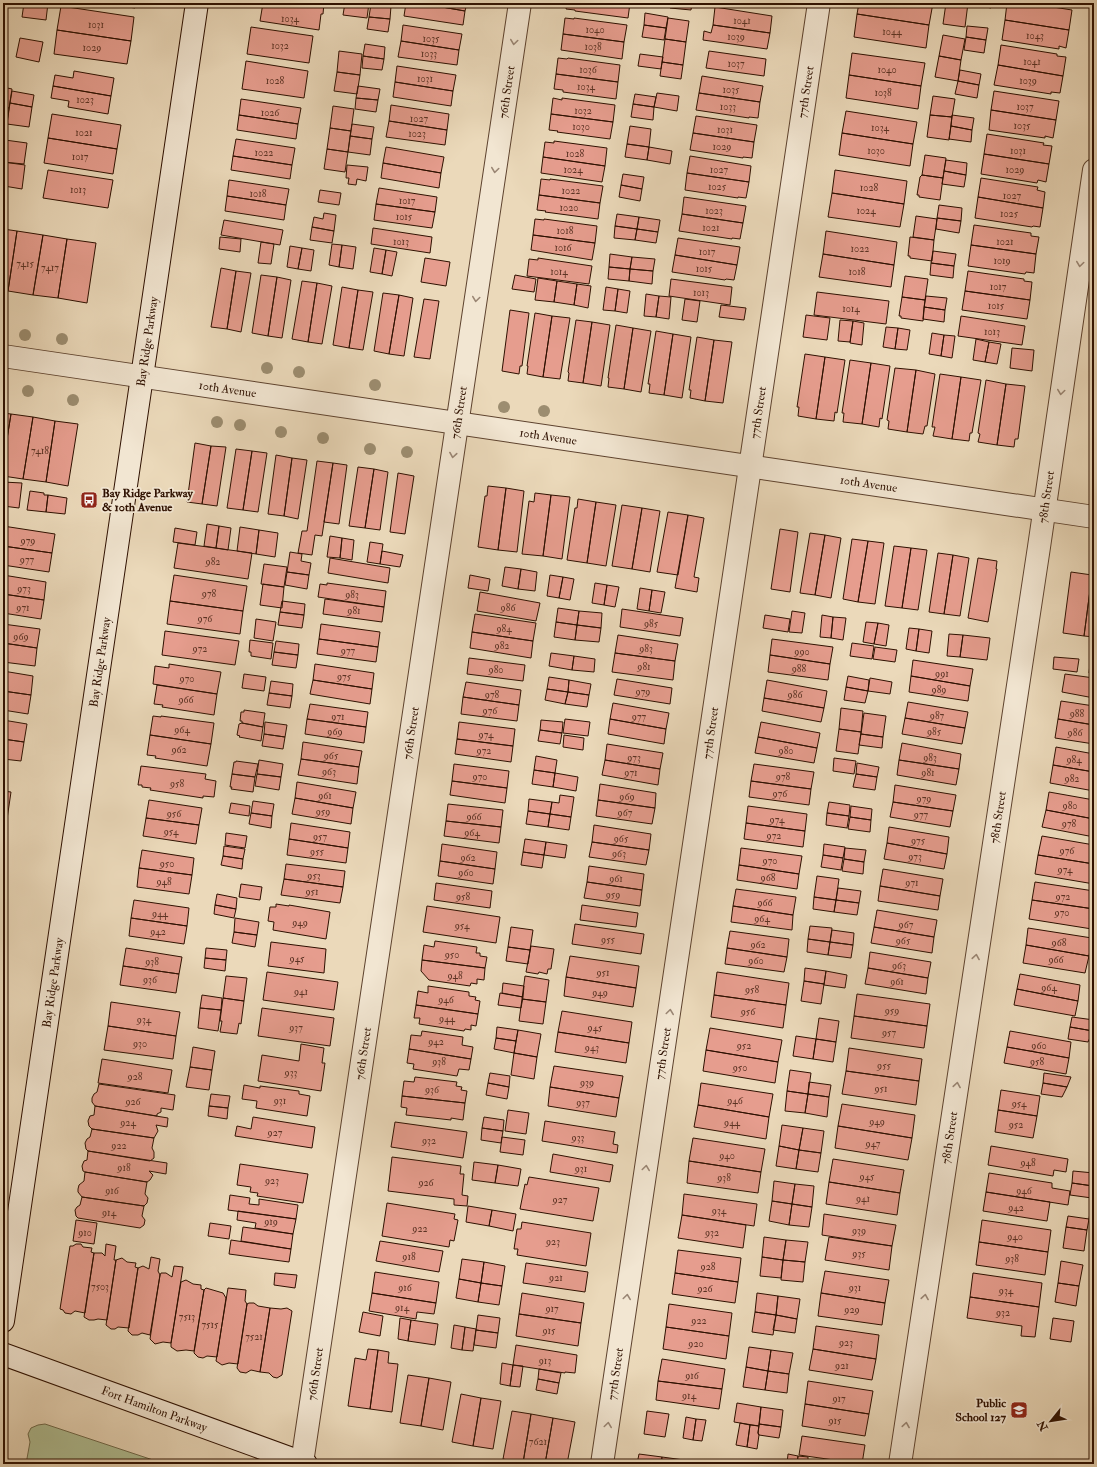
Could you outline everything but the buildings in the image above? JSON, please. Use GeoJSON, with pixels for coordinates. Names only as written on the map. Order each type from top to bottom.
{"type":"FeatureCollection","features":[{"type":"Feature","properties":{"kind":"street","name":"Bay Ridge Parkway"},"geometry":{"type":"LineString","coordinates":[[3,1321],[197,3]]}},
{"type":"Feature","properties":{"kind":"street","name":"76th Street"},"geometry":{"type":"LineString","coordinates":[[304,1463],[520,3]]}},
{"type":"Feature","properties":{"kind":"street","name":"77th Street"},"geometry":{"type":"LineString","coordinates":[[602,1464],[819,3]]}},
{"type":"Feature","properties":{"kind":"street","name":"78th Street"},"geometry":{"type":"LineString","coordinates":[[900,1464],[1094,170]]}},
{"type":"Feature","properties":{"kind":"street","name":"10th Avenue"},"geometry":{"type":"LineString","coordinates":[[3,356],[1094,517]]}},
{"type":"Feature","properties":{"kind":"street","name":"Fort Hamilton Parkway"},"geometry":{"type":"LineString","coordinates":[[3,1354],[304,1463]]}},
{"type":"Feature","properties":{"kind":"green space"},"geometry":{"type":"Polygon","coordinates":[[[45,1424],[165,1464],[26,1464],[30,1442],[28,1434],[31,1428],[45,1424]]]}},
{"type":"Feature","properties":{"kind":"place","name":"Bay Ridge Parkway & 10th Avenue"},"geometry":{"type":"Point","coordinates":[89,500]}},
{"type":"Feature","properties":{"kind":"place","name":"Public School 127"},"geometry":{"type":"Point","coordinates":[1019,1410]}}]}
